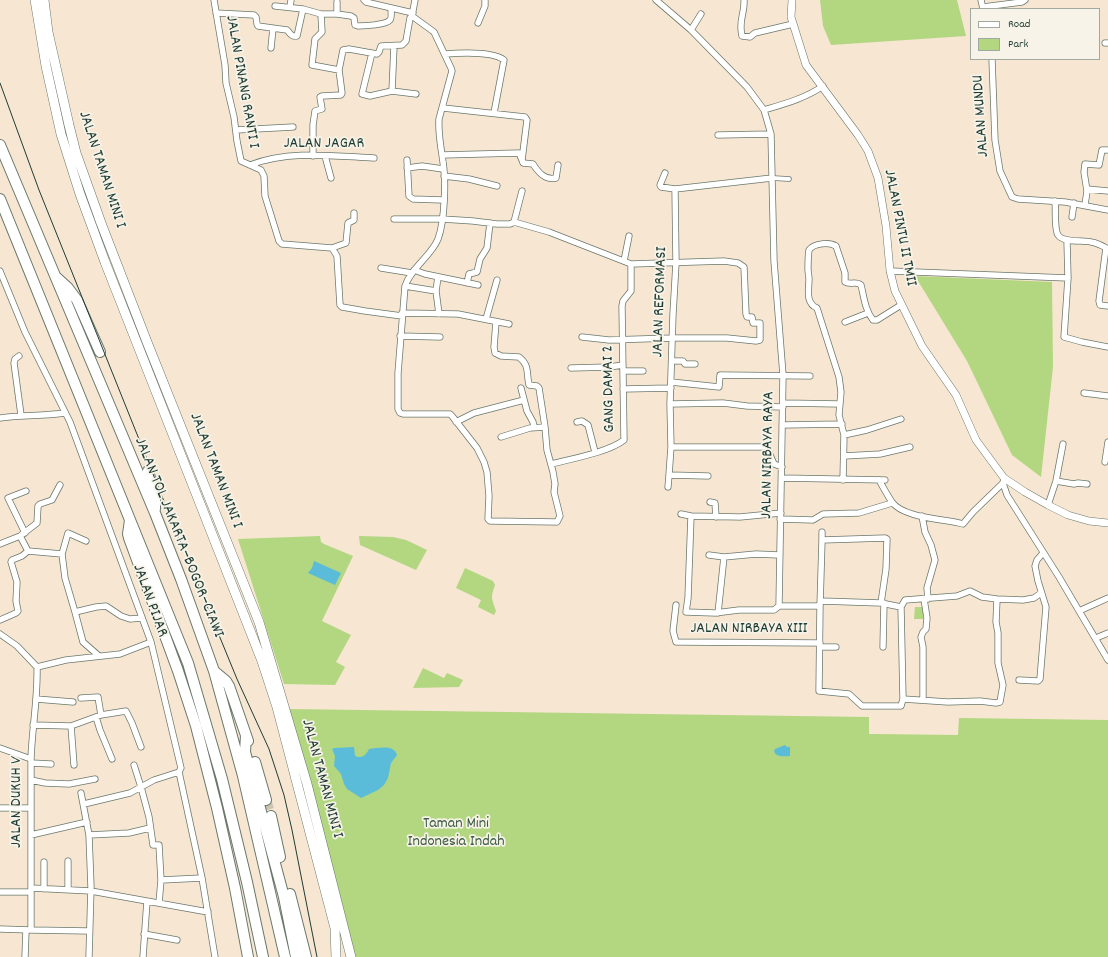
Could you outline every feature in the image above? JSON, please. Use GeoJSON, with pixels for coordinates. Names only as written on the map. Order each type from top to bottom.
{"type":"FeatureCollection","features":[{"type":"Feature","properties":{"kind":"highway","name":"JALAN TOL JAKARTA–BOGOR–CIAWI"},"geometry":{"type":"LineString","coordinates":[[0,145],[53,274],[155,513],[181,579],[214,671],[243,776],[285,957]]}},
{"type":"Feature","properties":{"kind":"highway"},"geometry":{"type":"LineString","coordinates":[[0,199],[188,663],[222,779],[247,882],[262,957]]}},
{"type":"Feature","properties":{"kind":"highway"},"geometry":{"type":"LineString","coordinates":[[53,274],[68,288],[77,300],[100,352]]}},
{"type":"Feature","properties":{"kind":"highway"},"geometry":{"type":"LineString","coordinates":[[148,471],[155,495],[155,513]]}},
{"type":"Feature","properties":{"kind":"highway"},"geometry":{"type":"LineString","coordinates":[[130,520],[128,534],[178,671],[196,726],[217,808],[235,888],[248,957]]}},
{"type":"Feature","properties":{"kind":"highway"},"geometry":{"type":"LineString","coordinates":[[214,671],[226,681],[229,686],[266,800]]}},
{"type":"Feature","properties":{"kind":"highway"},"geometry":{"type":"LineString","coordinates":[[246,735],[245,752],[284,897],[296,957]]}},
{"type":"Feature","properties":{"kind":"highway"},"geometry":{"type":"LineString","coordinates":[[271,816],[306,957]]}},
{"type":"Feature","properties":{"kind":"main road","name":"JALAN TAMAN MINI I"},"geometry":{"type":"LineString","coordinates":[[35,0],[47,73],[61,134],[72,170],[107,268],[262,661],[277,707],[335,928],[336,957]]}},
{"type":"Feature","properties":{"kind":"main road","name":"JALAN TAMAN MINI I"},"geometry":{"type":"LineString","coordinates":[[44,0],[48,32],[76,153],[101,222],[259,622],[307,784],[351,957]]}},
{"type":"Feature","properties":{"kind":"main road"},"geometry":{"type":"LineString","coordinates":[[335,928],[342,957]]}},
{"type":"Feature","properties":{"kind":"street","name":"JALAN PINANG RANTI I"},"geometry":{"type":"LineString","coordinates":[[214,0],[225,65],[226,84],[241,161],[261,170],[264,176],[265,196],[279,241],[282,244],[332,248]]}},
{"type":"Feature","properties":{"kind":"street"},"geometry":{"type":"LineString","coordinates":[[290,7],[291,0]]}},
{"type":"Feature","properties":{"kind":"street"},"geometry":{"type":"LineString","coordinates":[[364,0],[366,2],[412,14],[434,32],[452,71],[439,119],[439,141],[444,176],[442,218],[438,238],[434,246],[404,286],[397,386],[398,409],[400,413],[403,414],[450,414],[477,448],[484,462],[488,489],[488,519],[492,522],[557,522],[560,516],[554,492],[555,484],[553,472],[547,450],[540,395],[537,386],[529,384],[528,368],[521,358],[501,356],[495,353],[496,322]]}},
{"type":"Feature","properties":{"kind":"street"},"geometry":{"type":"LineString","coordinates":[[313,156],[313,125],[315,112],[322,109],[321,97],[342,94],[339,70],[343,50],[349,49],[378,53],[381,46],[402,45],[406,41],[415,0]]}},
{"type":"Feature","properties":{"kind":"street"},"geometry":{"type":"LineString","coordinates":[[478,23],[485,6],[485,0]]}},
{"type":"Feature","properties":{"kind":"street"},"geometry":{"type":"LineString","coordinates":[[656,0],[691,30],[747,87],[764,110],[813,93],[823,86]]}},
{"type":"Feature","properties":{"kind":"street"},"geometry":{"type":"LineString","coordinates":[[744,0],[740,24],[742,36],[744,37],[750,37],[755,33],[793,24]]}},
{"type":"Feature","properties":{"kind":"street","name":"JALAN PINTU II TMII"},"geometry":{"type":"LineString","coordinates":[[792,0],[791,18],[806,65],[858,135],[868,151],[878,178],[886,226],[890,271],[901,305],[922,346],[956,395],[976,440],[1003,480]]}},
{"type":"Feature","properties":{"kind":"street"},"geometry":{"type":"LineString","coordinates":[[981,0],[983,8],[1022,2],[1026,0]]}},
{"type":"Feature","properties":{"kind":"street"},"geometry":{"type":"LineString","coordinates":[[337,2],[337,14]]}},
{"type":"Feature","properties":{"kind":"street"},"geometry":{"type":"LineString","coordinates":[[275,6],[302,9],[321,14],[351,16],[354,18],[355,25],[358,26],[385,23],[389,21],[391,8]]}},
{"type":"Feature","properties":{"kind":"street"},"geometry":{"type":"LineString","coordinates":[[216,13],[254,15],[256,17],[257,25],[287,30],[291,35],[297,36],[302,9]]}},
{"type":"Feature","properties":{"kind":"street"},"geometry":{"type":"LineString","coordinates":[[321,14],[322,32],[315,39],[312,65],[339,70]]}},
{"type":"Feature","properties":{"kind":"street"},"geometry":{"type":"LineString","coordinates":[[691,30],[701,14]]}},
{"type":"Feature","properties":{"kind":"street"},"geometry":{"type":"LineString","coordinates":[[271,48],[273,28]]}},
{"type":"Feature","properties":{"kind":"street"},"geometry":{"type":"LineString","coordinates":[[392,91],[394,46]]}},
{"type":"Feature","properties":{"kind":"street"},"geometry":{"type":"LineString","coordinates":[[444,54],[457,52],[475,53],[499,57],[504,60],[494,113]]}},
{"type":"Feature","properties":{"kind":"street"},"geometry":{"type":"LineString","coordinates":[[372,53],[362,94],[370,96],[392,91],[416,94]]}},
{"type":"Feature","properties":{"kind":"street","name":"JALAN MUNDU"},"geometry":{"type":"LineString","coordinates":[[992,60],[995,140],[998,163],[1005,183],[1014,198],[1055,201]]}},
{"type":"Feature","properties":{"kind":"street"},"geometry":{"type":"LineString","coordinates":[[443,108],[525,117],[527,120],[522,160]]}},
{"type":"Feature","properties":{"kind":"street","name":"JALAN NIRBAYA RAYA"},"geometry":{"type":"LineString","coordinates":[[764,110],[771,134],[774,261],[783,375],[780,606]]}},
{"type":"Feature","properties":{"kind":"street"},"geometry":{"type":"LineString","coordinates":[[236,130],[293,127]]}},
{"type":"Feature","properties":{"kind":"street"},"geometry":{"type":"LineString","coordinates":[[718,135],[771,134]]}},
{"type":"Feature","properties":{"kind":"street"},"geometry":{"type":"LineString","coordinates":[[1085,205],[1087,189],[1084,172],[1085,164],[1099,165],[1102,150],[1108,150]]}},
{"type":"Feature","properties":{"kind":"street"},"geometry":{"type":"LineString","coordinates":[[442,155],[519,153],[524,163],[533,164],[542,176],[553,179],[556,178],[558,165]]}},
{"type":"Feature","properties":{"kind":"street","name":"JALAN JAGAR"},"geometry":{"type":"LineString","coordinates":[[250,165],[272,158],[295,156],[374,158]]}},
{"type":"Feature","properties":{"kind":"street"},"geometry":{"type":"LineString","coordinates":[[326,156],[331,178]]}},
{"type":"Feature","properties":{"kind":"street"},"geometry":{"type":"LineString","coordinates":[[407,160],[408,194],[411,198],[443,200]]}},
{"type":"Feature","properties":{"kind":"street"},"geometry":{"type":"LineString","coordinates":[[407,168],[422,166],[443,170]]}},
{"type":"Feature","properties":{"kind":"street"},"geometry":{"type":"LineString","coordinates":[[665,173],[660,185],[661,187],[675,189],[772,178],[788,179]]}},
{"type":"Feature","properties":{"kind":"street"},"geometry":{"type":"LineString","coordinates":[[444,176],[469,179],[497,186]]}},
{"type":"Feature","properties":{"kind":"street","name":"JALAN REFORMASI"},"geometry":{"type":"LineString","coordinates":[[668,487],[671,448],[670,404],[676,263],[675,189]]}},
{"type":"Feature","properties":{"kind":"street"},"geometry":{"type":"LineString","coordinates":[[1087,189],[1108,191]]}},
{"type":"Feature","properties":{"kind":"street"},"geometry":{"type":"LineString","coordinates":[[514,222],[522,190]]}},
{"type":"Feature","properties":{"kind":"street"},"geometry":{"type":"LineString","coordinates":[[1108,210],[1074,203],[1055,201],[1058,234],[1060,237],[1067,241],[1092,242],[1107,249],[1103,265],[1105,278],[1099,303],[1108,306]]}},
{"type":"Feature","properties":{"kind":"street"},"geometry":{"type":"LineString","coordinates":[[1072,217],[1074,203]]}},
{"type":"Feature","properties":{"kind":"street"},"geometry":{"type":"LineString","coordinates":[[354,213],[354,220],[348,223],[346,243],[332,248],[337,256],[338,286],[340,305],[342,307],[402,315],[458,314],[509,324]]}},
{"type":"Feature","properties":{"kind":"street"},"geometry":{"type":"LineString","coordinates":[[394,219],[442,218],[505,224],[514,222],[549,232],[631,264],[738,263],[744,267],[745,306],[747,317],[752,318],[753,323],[760,323],[760,340],[672,338],[622,340],[582,338]]}},
{"type":"Feature","properties":{"kind":"street"},"geometry":{"type":"LineString","coordinates":[[467,283],[470,274],[478,272],[480,259],[486,248],[490,223]]}},
{"type":"Feature","properties":{"kind":"street"},"geometry":{"type":"LineString","coordinates":[[624,261],[629,236]]}},
{"type":"Feature","properties":{"kind":"street"},"geometry":{"type":"LineString","coordinates":[[1067,241],[1068,278],[1064,337],[1108,347]]}},
{"type":"Feature","properties":{"kind":"street"},"geometry":{"type":"LineString","coordinates":[[843,480],[844,435],[839,415],[841,392],[839,374],[817,308],[813,307],[810,303],[808,290],[808,250],[814,245],[832,244],[836,246],[845,273],[845,282],[857,282],[861,284],[868,314],[872,320],[875,320],[901,305]]}},
{"type":"Feature","properties":{"kind":"street","name":"GANG DAMAI 2"},"geometry":{"type":"LineString","coordinates":[[551,464],[595,452],[620,443],[624,440],[622,306],[623,301],[631,291],[631,264]]}},
{"type":"Feature","properties":{"kind":"street"},"geometry":{"type":"LineString","coordinates":[[381,268],[425,274],[478,285]]}},
{"type":"Feature","properties":{"kind":"street","name":"JALAN PIJAR"},"geometry":{"type":"LineString","coordinates":[[0,271],[25,332],[70,422],[151,642],[181,768],[179,772],[202,878],[215,957]]}},
{"type":"Feature","properties":{"kind":"street"},"geometry":{"type":"LineString","coordinates":[[890,271],[1068,278]]}},
{"type":"Feature","properties":{"kind":"street"},"geometry":{"type":"LineString","coordinates":[[438,277],[436,291],[439,314]]}},
{"type":"Feature","properties":{"kind":"street"},"geometry":{"type":"LineString","coordinates":[[486,319],[497,280]]}},
{"type":"Feature","properties":{"kind":"street"},"geometry":{"type":"LineString","coordinates":[[404,286],[436,291]]}},
{"type":"Feature","properties":{"kind":"street"},"geometry":{"type":"LineString","coordinates":[[844,322],[868,314]]}},
{"type":"Feature","properties":{"kind":"street"},"geometry":{"type":"LineString","coordinates":[[400,336],[440,337]]}},
{"type":"Feature","properties":{"kind":"street"},"geometry":{"type":"LineString","coordinates":[[20,356],[15,359],[14,363],[21,415]]}},
{"type":"Feature","properties":{"kind":"street"},"geometry":{"type":"LineString","coordinates":[[672,361],[683,361],[685,364],[695,364]]}},
{"type":"Feature","properties":{"kind":"street"},"geometry":{"type":"LineString","coordinates":[[571,368],[609,367],[643,371]]}},
{"type":"Feature","properties":{"kind":"street"},"geometry":{"type":"LineString","coordinates":[[623,389],[671,385],[719,386],[720,375],[810,376]]}},
{"type":"Feature","properties":{"kind":"street"},"geometry":{"type":"LineString","coordinates":[[521,388],[527,411],[533,422],[534,428]]}},
{"type":"Feature","properties":{"kind":"street"},"geometry":{"type":"LineString","coordinates":[[1084,393],[1108,396]]}},
{"type":"Feature","properties":{"kind":"street"},"geometry":{"type":"LineString","coordinates":[[456,422],[474,413],[524,400]]}},
{"type":"Feature","properties":{"kind":"street"},"geometry":{"type":"LineString","coordinates":[[670,404],[723,403],[746,406],[840,404]]}},
{"type":"Feature","properties":{"kind":"street"},"geometry":{"type":"LineString","coordinates":[[0,418],[21,415],[51,415],[65,413]]}},
{"type":"Feature","properties":{"kind":"street"},"geometry":{"type":"LineString","coordinates":[[844,435],[901,420]]}},
{"type":"Feature","properties":{"kind":"street"},"geometry":{"type":"LineString","coordinates":[[576,422],[582,421],[588,424],[595,452]]}},
{"type":"Feature","properties":{"kind":"street"},"geometry":{"type":"LineString","coordinates":[[782,425],[842,424]]}},
{"type":"Feature","properties":{"kind":"street"},"geometry":{"type":"LineString","coordinates":[[501,437],[534,428],[545,427]]}},
{"type":"Feature","properties":{"kind":"street"},"geometry":{"type":"LineString","coordinates":[[1105,462],[1108,442]]}},
{"type":"Feature","properties":{"kind":"street"},"geometry":{"type":"LineString","coordinates":[[1048,505],[1056,481],[1063,444]]}},
{"type":"Feature","properties":{"kind":"street"},"geometry":{"type":"LineString","coordinates":[[671,448],[766,447],[774,464],[782,467]]}},
{"type":"Feature","properties":{"kind":"street"},"geometry":{"type":"LineString","coordinates":[[844,456],[880,454],[910,447]]}},
{"type":"Feature","properties":{"kind":"street"},"geometry":{"type":"LineString","coordinates":[[669,475],[708,476]]}},
{"type":"Feature","properties":{"kind":"street"},"geometry":{"type":"LineString","coordinates":[[782,478],[885,480]]}},
{"type":"Feature","properties":{"kind":"street"},"geometry":{"type":"LineString","coordinates":[[878,480],[892,503],[900,509],[922,516],[963,524],[1003,480]]}},
{"type":"Feature","properties":{"kind":"street"},"geometry":{"type":"LineString","coordinates":[[1003,480],[1068,515],[1089,521],[1108,523]]}},
{"type":"Feature","properties":{"kind":"street"},"geometry":{"type":"LineString","coordinates":[[1003,480],[1007,495],[1096,638],[1108,660]]}},
{"type":"Feature","properties":{"kind":"street"},"geometry":{"type":"LineString","coordinates":[[1056,481],[1074,484],[1087,484]]}},
{"type":"Feature","properties":{"kind":"street"},"geometry":{"type":"LineString","coordinates":[[0,544],[23,535],[37,523],[38,506],[52,500],[60,485]]}},
{"type":"Feature","properties":{"kind":"street"},"geometry":{"type":"LineString","coordinates":[[26,491],[8,498],[28,551]]}},
{"type":"Feature","properties":{"kind":"street"},"geometry":{"type":"LineString","coordinates":[[710,502],[713,502],[716,505],[716,517]]}},
{"type":"Feature","properties":{"kind":"street"},"geometry":{"type":"LineString","coordinates":[[681,514],[716,517],[781,516],[813,520],[823,514],[859,513],[892,503]]}},
{"type":"Feature","properties":{"kind":"street"},"geometry":{"type":"LineString","coordinates":[[691,516],[688,598],[686,612],[718,613],[739,610],[776,610],[780,606],[821,603],[882,603],[901,607]]}},
{"type":"Feature","properties":{"kind":"street"},"geometry":{"type":"LineString","coordinates":[[922,516],[924,532],[931,545],[935,560],[928,583],[926,599],[926,628],[921,637],[923,647],[923,700]]}},
{"type":"Feature","properties":{"kind":"street"},"geometry":{"type":"LineString","coordinates":[[822,532],[819,691],[848,694],[859,705],[899,707],[902,704],[901,607],[903,601],[957,596],[970,591],[982,597],[997,600],[1023,600],[1034,598],[1041,593]]}},
{"type":"Feature","properties":{"kind":"street"},"geometry":{"type":"LineString","coordinates":[[86,541],[68,533],[62,554],[66,578],[83,642],[99,656]]}},
{"type":"Feature","properties":{"kind":"street"},"geometry":{"type":"LineString","coordinates":[[822,540],[887,539],[882,603],[883,647]]}},
{"type":"Feature","properties":{"kind":"street"},"geometry":{"type":"LineString","coordinates":[[0,620],[18,611],[16,601],[17,582],[11,562],[12,560],[22,556],[28,551],[62,554]]}},
{"type":"Feature","properties":{"kind":"street"},"geometry":{"type":"LineString","coordinates":[[1019,680],[1040,679],[1046,607],[1041,593],[1035,566],[1037,560],[1043,553]]}},
{"type":"Feature","properties":{"kind":"street"},"geometry":{"type":"LineString","coordinates":[[709,555],[724,557],[756,554],[780,555]]}},
{"type":"Feature","properties":{"kind":"street"},"geometry":{"type":"LineString","coordinates":[[718,613],[724,557]]}},
{"type":"Feature","properties":{"kind":"street"},"geometry":{"type":"LineString","coordinates":[[1079,611],[1108,598]]}},
{"type":"Feature","properties":{"kind":"street"},"geometry":{"type":"LineString","coordinates":[[903,699],[948,702],[1000,702],[1002,685],[998,662],[998,633],[996,622],[997,600]]}},
{"type":"Feature","properties":{"kind":"street","name":"JALAN NIRBAYA XIII"},"geometry":{"type":"LineString","coordinates":[[676,605],[674,634],[675,641],[678,642],[820,645],[836,647]]}},
{"type":"Feature","properties":{"kind":"street"},"geometry":{"type":"LineString","coordinates":[[75,612],[106,606],[121,616],[130,619],[142,618]]}},
{"type":"Feature","properties":{"kind":"street"},"geometry":{"type":"LineString","coordinates":[[1096,638],[1108,633]]}},
{"type":"Feature","properties":{"kind":"street"},"geometry":{"type":"LineString","coordinates":[[0,634],[17,646],[37,668],[66,660],[120,654],[151,642]]}},
{"type":"Feature","properties":{"kind":"street","name":"JALAN DUKUH V"},"geometry":{"type":"LineString","coordinates":[[25,957],[29,930],[31,890],[31,761],[33,725],[38,687],[37,668]]}},
{"type":"Feature","properties":{"kind":"street"},"geometry":{"type":"LineString","coordinates":[[81,698],[98,697],[100,730],[112,758]]}},
{"type":"Feature","properties":{"kind":"street"},"geometry":{"type":"LineString","coordinates":[[36,699],[73,702]]}},
{"type":"Feature","properties":{"kind":"street"},"geometry":{"type":"LineString","coordinates":[[33,725],[71,726],[98,716],[126,711],[141,747]]}},
{"type":"Feature","properties":{"kind":"street"},"geometry":{"type":"LineString","coordinates":[[71,726],[74,765]]}},
{"type":"Feature","properties":{"kind":"street"},"geometry":{"type":"LineString","coordinates":[[0,748],[31,761],[51,764]]}},
{"type":"Feature","properties":{"kind":"street"},"geometry":{"type":"LineString","coordinates":[[134,765],[149,817],[153,845],[158,845],[161,880],[159,903]]}},
{"type":"Feature","properties":{"kind":"street"},"geometry":{"type":"LineString","coordinates":[[84,804],[130,793],[154,780],[179,772]]}},
{"type":"Feature","properties":{"kind":"street"},"geometry":{"type":"LineString","coordinates":[[31,780],[45,783],[69,784],[95,779]]}},
{"type":"Feature","properties":{"kind":"street"},"geometry":{"type":"LineString","coordinates":[[81,793],[89,835],[91,891],[88,957]]}},
{"type":"Feature","properties":{"kind":"street"},"geometry":{"type":"LineString","coordinates":[[0,808],[31,808]]}},
{"type":"Feature","properties":{"kind":"street"},"geometry":{"type":"LineString","coordinates":[[31,835],[87,822]]}},
{"type":"Feature","properties":{"kind":"street"},"geometry":{"type":"LineString","coordinates":[[89,835],[129,833],[150,828]]}},
{"type":"Feature","properties":{"kind":"street"},"geometry":{"type":"LineString","coordinates":[[68,861],[68,890]]}},
{"type":"Feature","properties":{"kind":"street"},"geometry":{"type":"LineString","coordinates":[[44,862],[44,889]]}},
{"type":"Feature","properties":{"kind":"street"},"geometry":{"type":"LineString","coordinates":[[161,880],[202,878]]}},
{"type":"Feature","properties":{"kind":"street"},"geometry":{"type":"LineString","coordinates":[[0,892],[44,889],[91,891],[208,912]]}},
{"type":"Feature","properties":{"kind":"street"},"geometry":{"type":"LineString","coordinates":[[143,957],[147,901]]}},
{"type":"Feature","properties":{"kind":"street"},"geometry":{"type":"LineString","coordinates":[[0,929],[89,931]]}},
{"type":"Feature","properties":{"kind":"street"},"geometry":{"type":"LineString","coordinates":[[144,934],[177,940]]}},
{"type":"Feature","properties":{"kind":"green space"},"geometry":{"type":"Polygon","coordinates":[[[820,0],[957,0],[966,36],[831,45],[823,26],[820,0]]]}},
{"type":"Feature","properties":{"kind":"green space"},"geometry":{"type":"Polygon","coordinates":[[[915,276],[1052,282],[1053,367],[1041,477],[1012,455],[967,361],[915,276]]]}},
{"type":"Feature","properties":{"kind":"green space"},"geometry":{"type":"Polygon","coordinates":[[[320,536],[321,542],[324,544],[353,556],[322,621],[351,635],[336,662],[345,667],[335,685],[284,684],[238,539],[320,536]]]}},
{"type":"Feature","properties":{"kind":"green space"},"geometry":{"type":"Polygon","coordinates":[[[359,536],[393,537],[406,540],[427,550],[416,570],[360,545],[359,536]]]}},
{"type":"Feature","properties":{"kind":"green space"},"geometry":{"type":"Polygon","coordinates":[[[465,568],[493,581],[495,585],[492,598],[496,611],[494,615],[478,607],[481,600],[456,588],[465,568]]]}},
{"type":"Feature","properties":{"kind":"green space"},"geometry":{"type":"Polygon","coordinates":[[[915,607],[924,607],[923,619],[914,619],[915,607]]]}},
{"type":"Feature","properties":{"kind":"green space"},"geometry":{"type":"Polygon","coordinates":[[[423,668],[444,678],[447,673],[463,680],[459,687],[413,688],[423,668]]]}},
{"type":"Feature","properties":{"kind":"green space","name":"Taman Mini Indonesia Indah"},"geometry":{"type":"Polygon","coordinates":[[[288,709],[869,717],[869,734],[958,735],[959,718],[1108,720],[1108,957],[355,957],[288,709]]]}},
{"type":"Feature","properties":{"kind":"water"},"geometry":{"type":"Polygon","coordinates":[[[314,561],[341,573],[335,585],[308,573],[312,568],[314,561]]]}},
{"type":"Feature","properties":{"kind":"water"},"geometry":{"type":"Polygon","coordinates":[[[785,745],[790,747],[790,756],[776,755],[774,751],[775,749],[785,745]]]}},
{"type":"Feature","properties":{"kind":"water"},"geometry":{"type":"Polygon","coordinates":[[[354,747],[355,756],[357,757],[364,756],[369,749],[381,748],[393,749],[397,755],[391,763],[388,778],[384,785],[378,790],[361,798],[347,789],[341,774],[334,766],[335,756],[332,749],[354,747]]]}},
{"type":"Feature","properties":{"kind":"tunnel"},"geometry":{"type":"LineString","coordinates":[[266,800],[271,816]]}},
{"type":"Feature","properties":{"kind":"tram line"},"geometry":{"type":"LineString","coordinates":[[0,83],[39,190],[161,494],[237,679],[269,749],[284,795],[317,957]]}}]}
